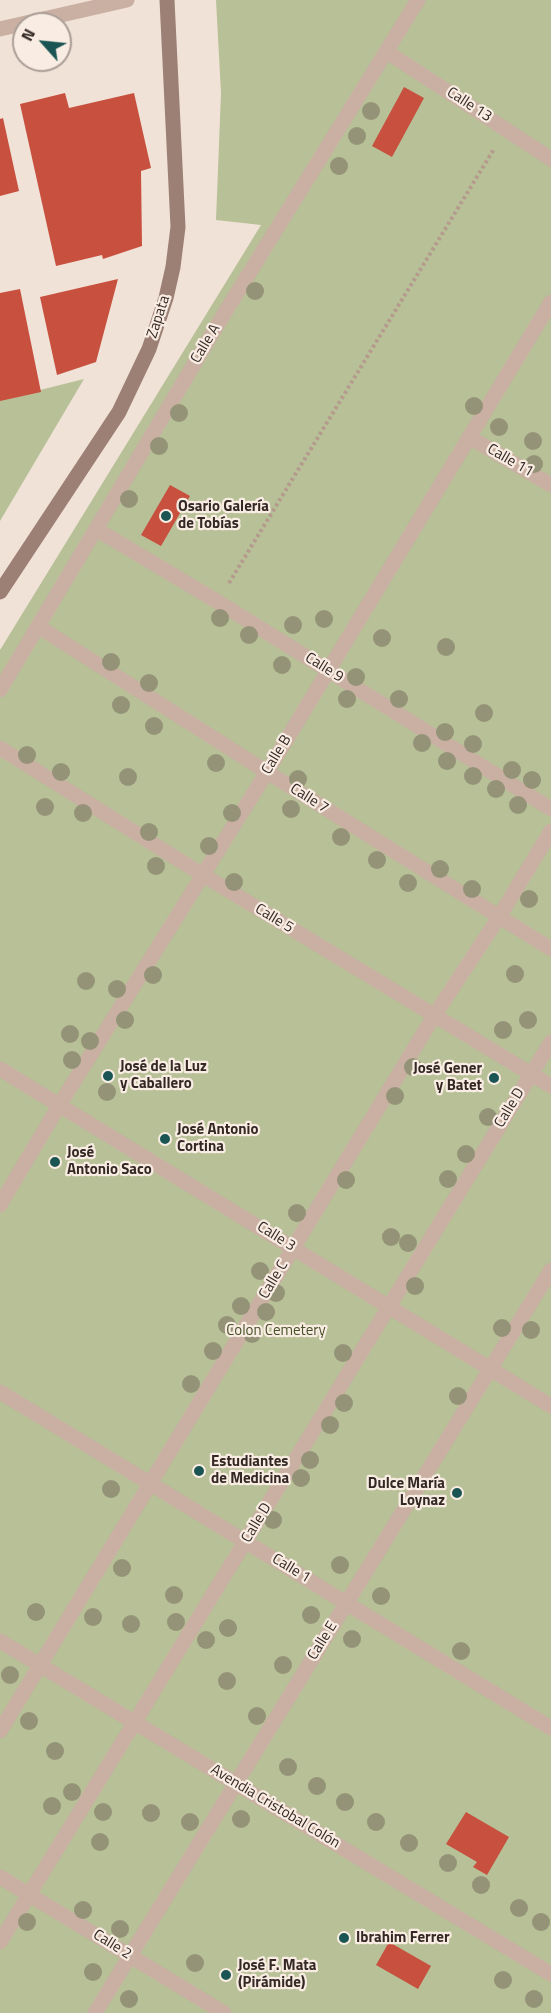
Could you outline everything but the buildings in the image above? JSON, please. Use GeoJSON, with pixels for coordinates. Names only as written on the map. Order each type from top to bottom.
{"type":"FeatureCollection","features":[{"type":"Feature","properties":{"kind":"main road","name":"Zapata"},"geometry":{"type":"LineString","coordinates":[[0,592],[119,412],[149,349],[166,298],[178,227],[167,0]]}},
{"type":"Feature","properties":{"kind":"street"},"geometry":{"type":"LineString","coordinates":[[0,29],[127,0]]}},
{"type":"Feature","properties":{"kind":"street","name":"Calle A"},"geometry":{"type":"LineString","coordinates":[[0,690],[224,314],[418,0]]}},
{"type":"Feature","properties":{"kind":"street","name":"Calle 13"},"geometry":{"type":"LineString","coordinates":[[387,52],[551,159]]}},
{"type":"Feature","properties":{"kind":"street","name":"Calle B"},"geometry":{"type":"LineString","coordinates":[[0,1205],[60,1104],[267,772],[551,302]]}},
{"type":"Feature","properties":{"kind":"street","name":"Calle 11"},"geometry":{"type":"LineString","coordinates":[[469,437],[551,485]]}},
{"type":"Feature","properties":{"kind":"street","name":"Calle 9"},"geometry":{"type":"LineString","coordinates":[[96,529],[551,809]]}},
{"type":"Feature","properties":{"kind":"street","name":"Calle 7"},"geometry":{"type":"LineString","coordinates":[[39,627],[551,949]]}},
{"type":"Feature","properties":{"kind":"street","name":"Calle 5"},"geometry":{"type":"LineString","coordinates":[[0,748],[203,875],[551,1086]]}},
{"type":"Feature","properties":{"kind":"street","name":"Calle C"},"geometry":{"type":"LineString","coordinates":[[0,1731],[434,1016],[499,917],[551,831]]}},
{"type":"Feature","properties":{"kind":"street","name":"Calle D"},"geometry":{"type":"LineString","coordinates":[[0,1942],[551,1042]]}},
{"type":"Feature","properties":{"kind":"street","name":"Calle 3"},"geometry":{"type":"LineString","coordinates":[[0,1069],[551,1406]]}},
{"type":"Feature","properties":{"kind":"street","name":"Calle E"},"geometry":{"type":"LineString","coordinates":[[95,2013],[551,1270]]}},
{"type":"Feature","properties":{"kind":"street","name":"Calle 1"},"geometry":{"type":"LineString","coordinates":[[0,1392],[551,1728]]}},
{"type":"Feature","properties":{"kind":"street","name":"Avendia Cristobal Colón"},"geometry":{"type":"LineString","coordinates":[[0,1641],[551,1974]]}},
{"type":"Feature","properties":{"kind":"street","name":"Calle 2"},"geometry":{"type":"LineString","coordinates":[[0,1877],[224,2013]]}},
{"type":"Feature","properties":{"kind":"path"},"geometry":{"type":"LineString","coordinates":[[218,602],[506,130]]}},
{"type":"Feature","properties":{"kind":"green space","name":"Colon Cemetery"},"geometry":{"type":"Polygon","coordinates":[[[216,0],[551,0],[551,2013],[0,2013],[0,650],[261,225],[216,220],[221,93],[216,0]]]}},
{"type":"Feature","properties":{"kind":"green space"},"geometry":{"type":"Polygon","coordinates":[[[84,379],[0,521],[0,400],[84,379]]]}},
{"type":"Feature","properties":{"kind":"place","name":"Osario Galería de Tobías"},"geometry":{"type":"Point","coordinates":[166,516]}},
{"type":"Feature","properties":{"kind":"place","name":"José de la Luz y Caballero"},"geometry":{"type":"Point","coordinates":[108,1076]}},
{"type":"Feature","properties":{"kind":"place","name":"José Gener y Batet"},"geometry":{"type":"Point","coordinates":[494,1078]}},
{"type":"Feature","properties":{"kind":"place","name":"José Antonio Cortina"},"geometry":{"type":"Point","coordinates":[165,1139]}},
{"type":"Feature","properties":{"kind":"place","name":"José Antonio Saco"},"geometry":{"type":"Point","coordinates":[55,1162]}},
{"type":"Feature","properties":{"kind":"place","name":"Estudiantes de Medicina"},"geometry":{"type":"Point","coordinates":[199,1471]}},
{"type":"Feature","properties":{"kind":"place","name":"Dulce María Loynaz"},"geometry":{"type":"Point","coordinates":[457,1493]}},
{"type":"Feature","properties":{"kind":"place","name":"Ibrahim Ferrer"},"geometry":{"type":"Point","coordinates":[344,1938]}},
{"type":"Feature","properties":{"kind":"place","name":"José F. Mata (Pirámide)"},"geometry":{"type":"Point","coordinates":[226,1975]}}]}
